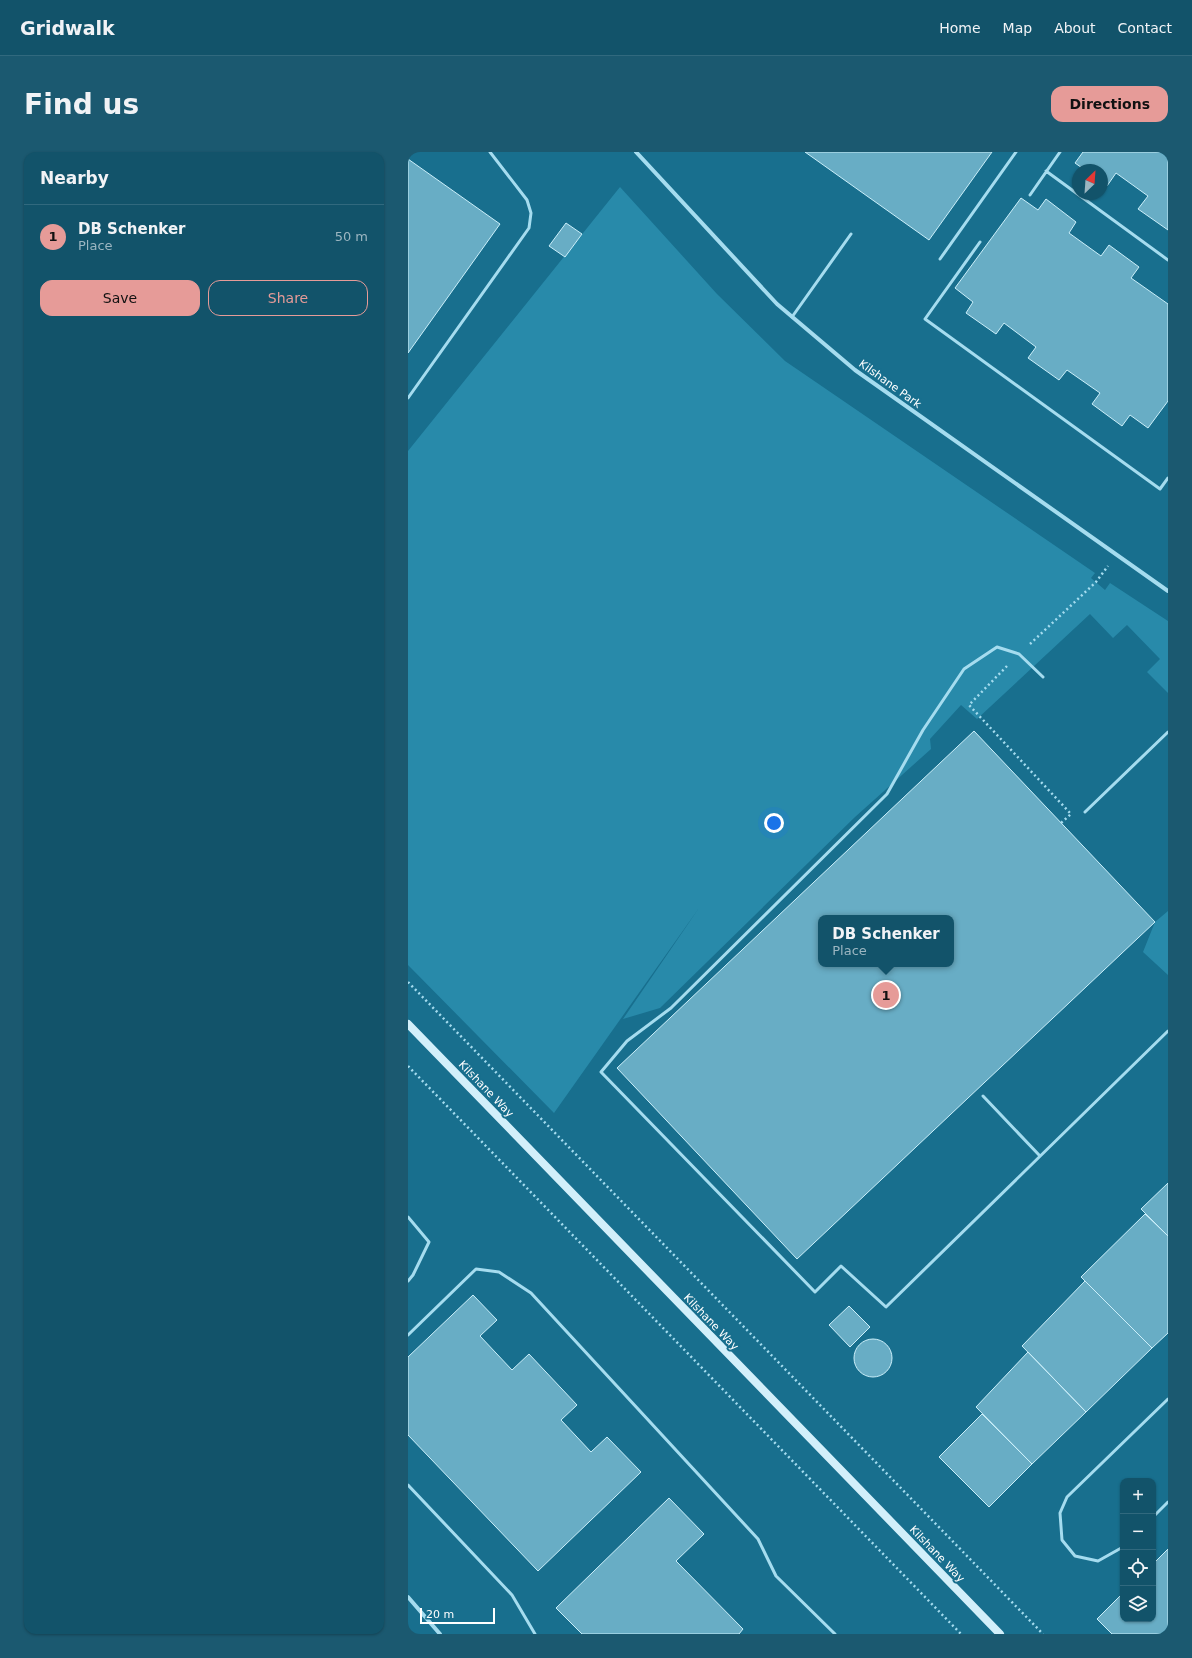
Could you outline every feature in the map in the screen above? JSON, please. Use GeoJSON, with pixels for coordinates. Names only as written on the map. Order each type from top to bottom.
{"type":"FeatureCollection","features":[{"type":"Feature","properties":{"kind":"street","name":"Kilshane Park"},"geometry":{"type":"LineString","coordinates":[[636,152],[776,304],[855,370],[1168,591]]}},
{"type":"Feature","properties":{"kind":"street","name":"Kilshane Way"},"geometry":{"type":"LineString","coordinates":[[408,1024],[1000,1634]]}},
{"type":"Feature","properties":{"kind":"street"},"geometry":{"type":"LineString","coordinates":[[408,1597],[440,1634]]}},
{"type":"Feature","properties":{"kind":"lane"},"geometry":{"type":"LineString","coordinates":[[408,398],[529,228],[531,213],[527,200],[490,152]]}},
{"type":"Feature","properties":{"kind":"lane"},"geometry":{"type":"LineString","coordinates":[[940,259],[1016,152]]}},
{"type":"Feature","properties":{"kind":"lane"},"geometry":{"type":"LineString","coordinates":[[1030,195],[1060,152]]}},
{"type":"Feature","properties":{"kind":"lane"},"geometry":{"type":"LineString","coordinates":[[1046,171],[1168,260]]}},
{"type":"Feature","properties":{"kind":"lane"},"geometry":{"type":"LineString","coordinates":[[792,317],[851,234]]}},
{"type":"Feature","properties":{"kind":"lane"},"geometry":{"type":"LineString","coordinates":[[980,242],[925,319],[1160,488],[1168,478]]}},
{"type":"Feature","properties":{"kind":"lane"},"geometry":{"type":"LineString","coordinates":[[1043,677],[1019,654],[997,647],[964,669],[922,730],[887,794],[671,1008],[627,1041],[601,1072],[815,1292],[841,1266],[886,1308],[1168,1031]]}},
{"type":"Feature","properties":{"kind":"lane"},"geometry":{"type":"LineString","coordinates":[[1086,812],[1168,732]]}},
{"type":"Feature","properties":{"kind":"lane"},"geometry":{"type":"LineString","coordinates":[[983,1096],[1040,1156]]}},
{"type":"Feature","properties":{"kind":"lane"},"geometry":{"type":"LineString","coordinates":[[408,1217],[429,1242],[414,1275],[408,1281]]}},
{"type":"Feature","properties":{"kind":"lane"},"geometry":{"type":"LineString","coordinates":[[408,1335],[476,1269],[499,1272],[531,1293],[758,1539],[776,1576],[835,1634]]}},
{"type":"Feature","properties":{"kind":"lane"},"geometry":{"type":"LineString","coordinates":[[1120,1549],[1098,1561],[1076,1556],[1062,1540],[1060,1513],[1067,1497],[1168,1399]]}},
{"type":"Feature","properties":{"kind":"lane"},"geometry":{"type":"LineString","coordinates":[[408,1485],[512,1595],[535,1634]]}},
{"type":"Feature","properties":{"kind":"lane"},"geometry":{"type":"LineString","coordinates":[[1156,1514],[1168,1502]]}},
{"type":"Feature","properties":{"kind":"path"},"geometry":{"type":"LineString","coordinates":[[408,982],[1043,1634]]}},
{"type":"Feature","properties":{"kind":"path"},"geometry":{"type":"LineString","coordinates":[[408,1066],[961,1634]]}},
{"type":"Feature","properties":{"kind":"shaded area"},"geometry":{"type":"Polygon","coordinates":[[[620,187],[717,294],[785,361],[1095,573],[1091,578],[1105,590],[1110,583],[1168,621],[1168,693],[1147,672],[1160,659],[1127,625],[1113,638],[1090,614],[977,719],[961,705],[930,739],[931,749],[855,817],[660,1008],[623,1019],[699,908],[554,1113],[408,965],[408,451],[620,187]]]}},
{"type":"Feature","properties":{"kind":"shaded area"},"geometry":{"type":"Polygon","coordinates":[[[1168,911],[1168,975],[1143,952],[1155,922],[1168,911]]]}},
{"type":"Feature","properties":{"kind":"building"},"geometry":{"type":"Polygon","coordinates":[[[805,152],[992,152],[929,240],[805,152]]]}},
{"type":"Feature","properties":{"kind":"building"},"geometry":{"type":"Polygon","coordinates":[[[1083,152],[1168,152],[1168,230],[1138,209],[1148,196],[1116,173],[1108,185],[1108,164],[1075,163],[1083,152]]]}},
{"type":"Feature","properties":{"kind":"building"},"geometry":{"type":"Polygon","coordinates":[[[408,159],[500,224],[408,353],[408,159]]]}},
{"type":"Feature","properties":{"kind":"building"},"geometry":{"type":"Polygon","coordinates":[[[1021,198],[1038,210],[1046,199],[1076,222],[1069,233],[1101,256],[1109,245],[1139,267],[1131,278],[1168,304],[1168,401],[1148,428],[1130,415],[1122,426],[1092,404],[1100,393],[1067,370],[1059,380],[1028,358],[1036,347],[1004,323],[996,334],[966,313],[973,302],[955,288],[1021,198]]]}},
{"type":"Feature","properties":{"kind":"building"},"geometry":{"type":"Polygon","coordinates":[[[566,223],[582,234],[565,257],[549,246],[566,223]]]}},
{"type":"Feature","properties":{"kind":"building"},"geometry":{"type":"Polygon","coordinates":[[[974,731],[1155,922],[797,1259],[617,1068],[974,731]]]}},
{"type":"Feature","properties":{"kind":"building"},"geometry":{"type":"Polygon","coordinates":[[[1168,1183],[1168,1236],[1141,1209],[1168,1183]]]}},
{"type":"Feature","properties":{"kind":"building"},"geometry":{"type":"Polygon","coordinates":[[[1145,1214],[1168,1236],[1168,1333],[1152,1348],[1081,1277],[1145,1214]]]}},
{"type":"Feature","properties":{"kind":"building"},"geometry":{"type":"Polygon","coordinates":[[[1085,1281],[1152,1348],[1086,1412],[1022,1346],[1085,1281]]]}},
{"type":"Feature","properties":{"kind":"building"},"geometry":{"type":"Polygon","coordinates":[[[473,1295],[497,1320],[480,1336],[512,1370],[529,1354],[577,1405],[561,1420],[591,1452],[607,1437],[641,1472],[538,1571],[408,1435],[408,1357],[473,1295]]]}},
{"type":"Feature","properties":{"kind":"building"},"geometry":{"type":"Polygon","coordinates":[[[849,1306],[870,1327],[850,1347],[829,1325],[849,1306]]]}},
{"type":"Feature","properties":{"kind":"building"},"geometry":{"type":"Polygon","coordinates":[[[869,1339],[877,1339],[884,1342],[889,1347],[892,1358],[889,1369],[884,1374],[877,1377],[869,1377],[862,1374],[857,1369],[854,1362],[854,1354],[857,1347],[862,1342],[869,1339]]]}},
{"type":"Feature","properties":{"kind":"building"},"geometry":{"type":"Polygon","coordinates":[[[1028,1352],[1086,1412],[1032,1464],[976,1407],[1028,1352]]]}},
{"type":"Feature","properties":{"kind":"building"},"geometry":{"type":"Polygon","coordinates":[[[982,1414],[1032,1464],[989,1507],[939,1457],[982,1414]]]}},
{"type":"Feature","properties":{"kind":"building"},"geometry":{"type":"Polygon","coordinates":[[[669,1498],[704,1534],[676,1561],[743,1629],[739,1634],[582,1634],[556,1608],[669,1498]]]}},
{"type":"Feature","properties":{"kind":"building"},"geometry":{"type":"Polygon","coordinates":[[[1168,1549],[1168,1634],[1112,1634],[1097,1619],[1120,1596],[1120,1622],[1156,1622],[1156,1561],[1168,1549]]]}},
{"type":"Feature","properties":{"kind":"place","name":"DB Schenker"},"geometry":{"type":"Point","coordinates":[886,995]}}]}
